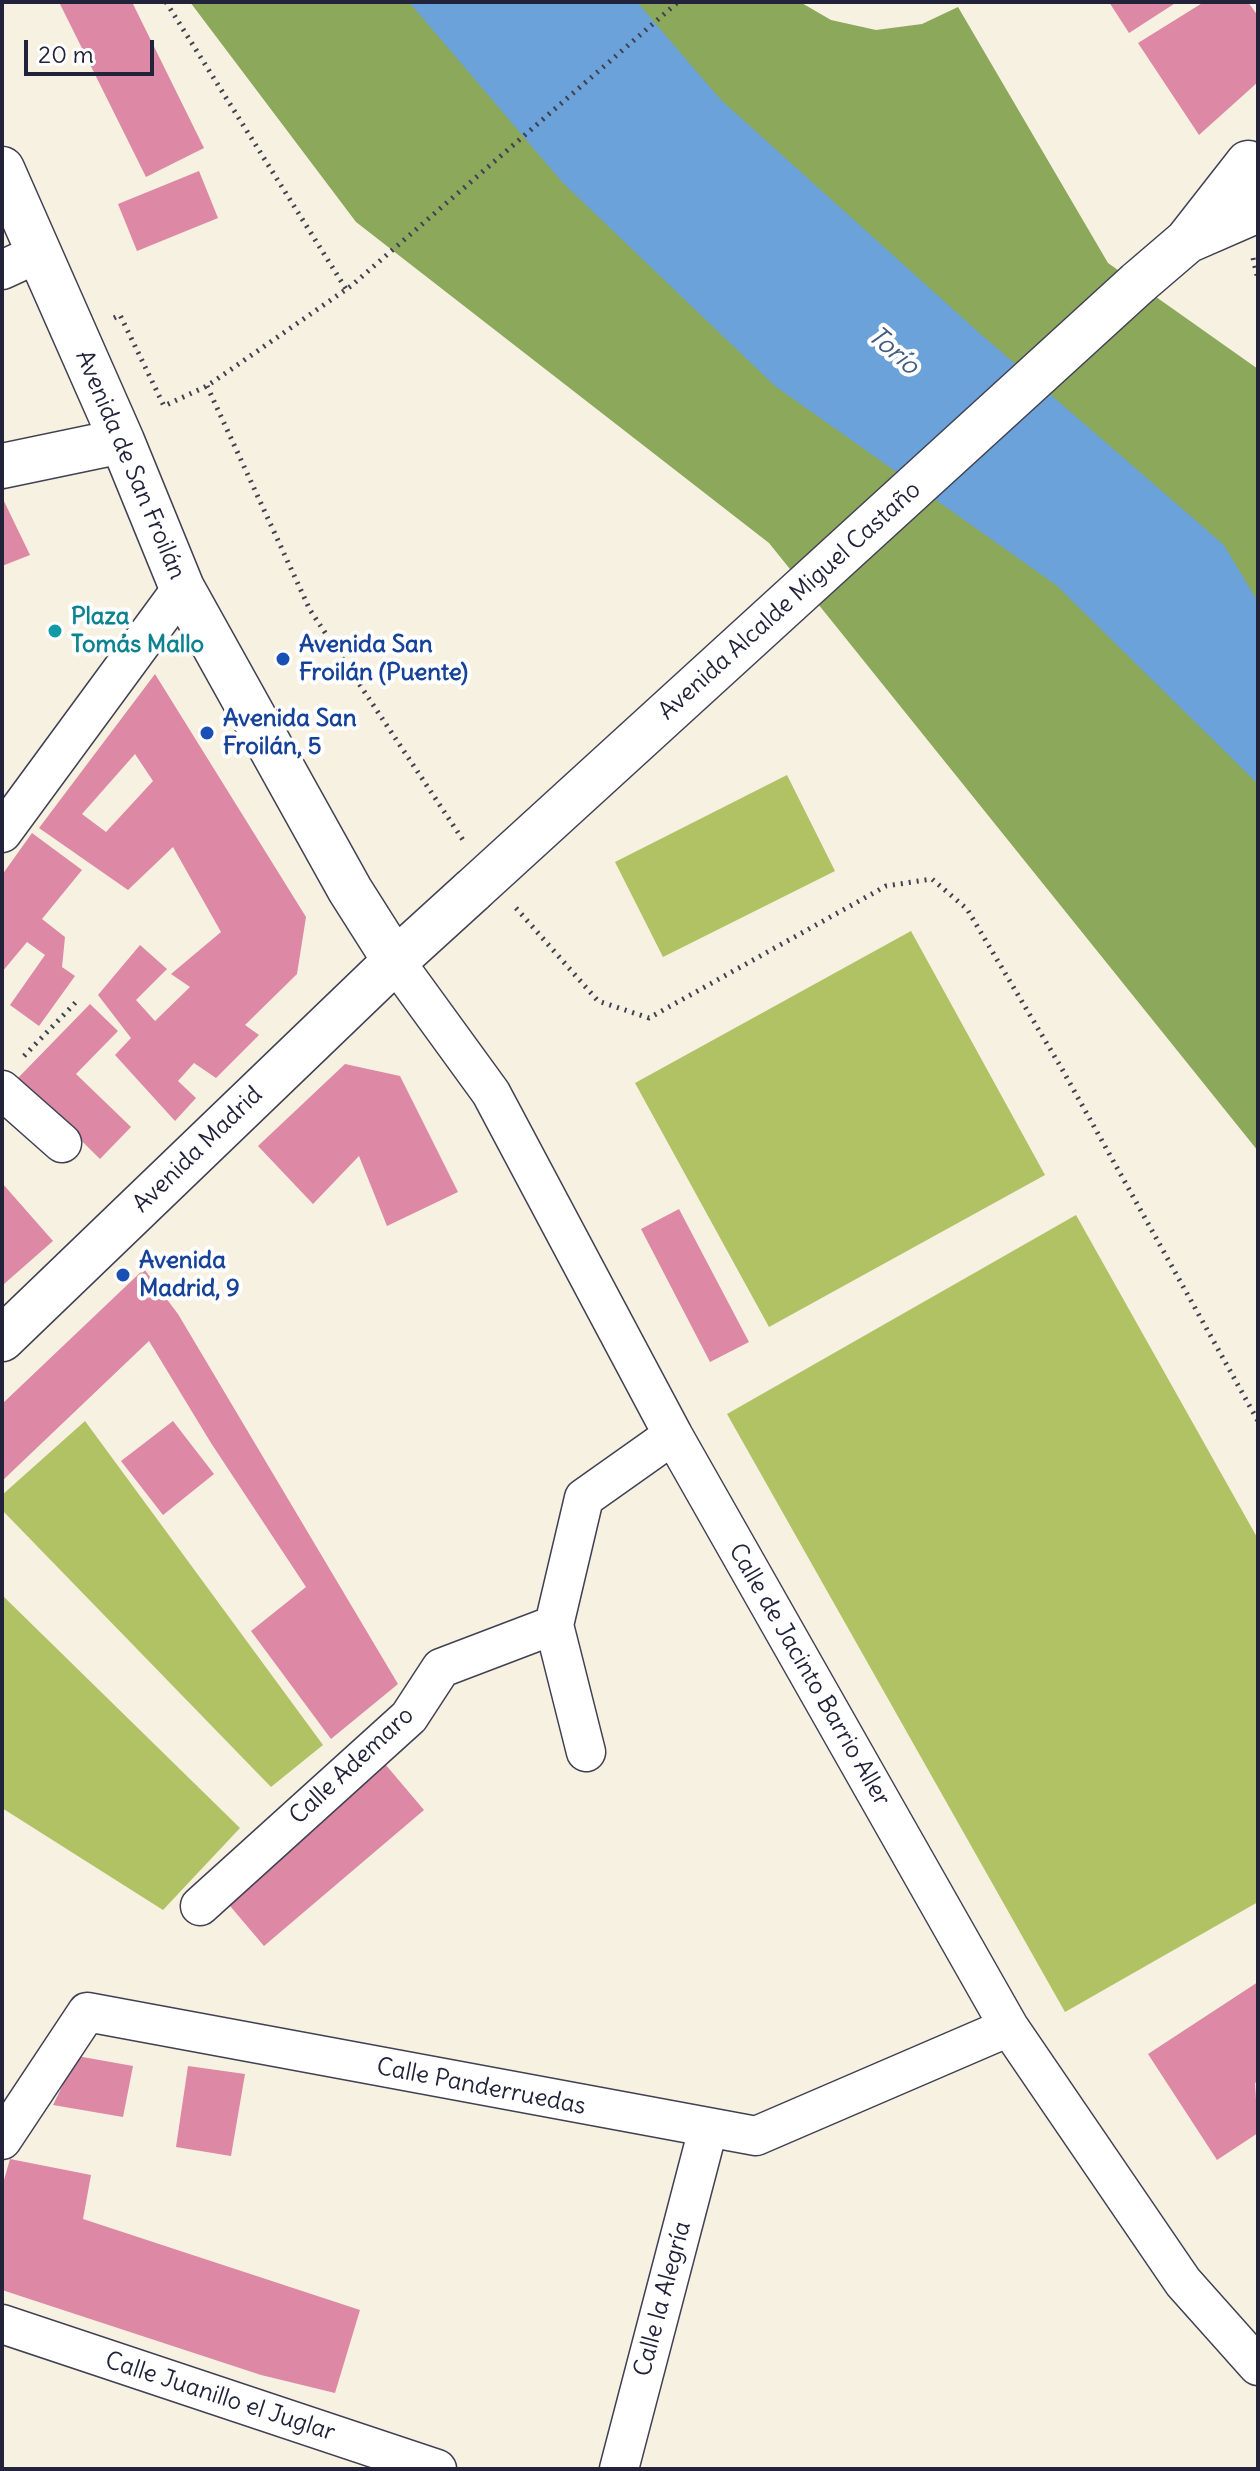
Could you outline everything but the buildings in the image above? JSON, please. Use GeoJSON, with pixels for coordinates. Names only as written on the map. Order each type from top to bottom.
{"type":"FeatureCollection","features":[{"type":"Feature","properties":{"kind":"main road","name":"Avenida Alcalde Miguel Castaño"},"geometry":{"type":"LineString","coordinates":[[395,961],[471,869],[1187,241],[1255,164]]}},
{"type":"Feature","properties":{"kind":"main road","name":"Avenida de San Froilán"},"geometry":{"type":"LineString","coordinates":[[2,169],[21,261],[122,441],[182,588],[350,890],[395,961]]}},
{"type":"Feature","properties":{"kind":"main road","name":"Avenida Alcalde Miguel Castaño"},"geometry":{"type":"LineString","coordinates":[[1187,241],[1254,230]]}},
{"type":"Feature","properties":{"kind":"main road"},"geometry":{"type":"LineString","coordinates":[[2,466],[122,441]]}},
{"type":"Feature","properties":{"kind":"main road","name":"Avenida Madrid"},"geometry":{"type":"LineString","coordinates":[[2,1339],[395,961]]}},
{"type":"Feature","properties":{"kind":"street"},"geometry":{"type":"LineString","coordinates":[[2,833],[182,588]]}},
{"type":"Feature","properties":{"kind":"street","name":"Calle de Jacinto Barrio Aller"},"geometry":{"type":"LineString","coordinates":[[395,961],[491,1093],[673,1435],[1009,2027],[1183,2282],[1258,2366]]}},
{"type":"Feature","properties":{"kind":"street"},"geometry":{"type":"LineString","coordinates":[[7,1078],[62,1143]]}},
{"type":"Feature","properties":{"kind":"street"},"geometry":{"type":"LineString","coordinates":[[586,1752],[554,1625],[584,1498],[673,1435]]}},
{"type":"Feature","properties":{"kind":"street","name":"Calle Ademaro"},"geometry":{"type":"LineString","coordinates":[[200,1906],[409,1717],[441,1668],[554,1625]]}},
{"type":"Feature","properties":{"kind":"street","name":"Calle Panderruedas"},"geometry":{"type":"LineString","coordinates":[[2,2140],[87,2012],[756,2136],[1009,2027]]}},
{"type":"Feature","properties":{"kind":"street","name":"Calle la Alegría"},"geometry":{"type":"LineString","coordinates":[[619,2469],[708,2129]]}},
{"type":"Feature","properties":{"kind":"street","name":"Calle Juanillo el Juglar"},"geometry":{"type":"LineString","coordinates":[[2,2324],[437,2469]]}},
{"type":"Feature","properties":{"kind":"path"},"geometry":{"type":"LineString","coordinates":[[166,2],[349,287]]}},
{"type":"Feature","properties":{"kind":"path"},"geometry":{"type":"LineString","coordinates":[[105,323],[120,315],[164,406],[207,386],[349,287],[678,2]]}},
{"type":"Feature","properties":{"kind":"path"},"geometry":{"type":"LineString","coordinates":[[1254,230],[1258,280]]}},
{"type":"Feature","properties":{"kind":"path"},"geometry":{"type":"LineString","coordinates":[[207,386],[310,610],[471,869]]}},
{"type":"Feature","properties":{"kind":"path"},"geometry":{"type":"LineString","coordinates":[[514,905],[598,1001],[649,1018],[886,886],[932,879],[967,909],[1062,1069],[1258,1421]]}},
{"type":"Feature","properties":{"kind":"path"},"geometry":{"type":"LineString","coordinates":[[7,1078],[76,1002]]}},
{"type":"Feature","properties":{"kind":"green space"},"geometry":{"type":"Polygon","coordinates":[[[190,2],[800,2],[831,20],[876,30],[922,24],[958,7],[1108,263],[1258,369],[1258,1151],[769,543],[356,222],[190,2]]]}},
{"type":"Feature","properties":{"kind":"green space"},"geometry":{"type":"Polygon","coordinates":[[[787,775],[835,871],[663,957],[615,862],[787,775]]]}},
{"type":"Feature","properties":{"kind":"green space"},"geometry":{"type":"Polygon","coordinates":[[[911,931],[1045,1175],[769,1327],[635,1083],[911,931]]]}},
{"type":"Feature","properties":{"kind":"green space"},"geometry":{"type":"Polygon","coordinates":[[[1076,1215],[1258,1539],[1258,1902],[1065,2012],[727,1414],[1076,1215]]]}},
{"type":"Feature","properties":{"kind":"green space"},"geometry":{"type":"Polygon","coordinates":[[[85,1421],[323,1745],[271,1787],[2,1510],[2,1495],[85,1421]]]}},
{"type":"Feature","properties":{"kind":"green space"},"geometry":{"type":"Polygon","coordinates":[[[2,1595],[240,1828],[163,1910],[2,1808],[2,1595]]]}},
{"type":"Feature","properties":{"kind":"water","name":"Torío"},"geometry":{"type":"Polygon","coordinates":[[[409,2],[637,2],[721,100],[976,330],[1224,545],[1258,602],[1258,784],[1056,585],[775,386],[563,183],[409,2]]]}},
{"type":"Feature","properties":{"kind":"place","name":"Plaza Tomás Mallo"},"geometry":{"type":"Point","coordinates":[55,631]}},
{"type":"Feature","properties":{"kind":"place","name":"Avenida San Froilán (Puente)"},"geometry":{"type":"Point","coordinates":[283,659]}},
{"type":"Feature","properties":{"kind":"place","name":"Avenida San Froilán, 5"},"geometry":{"type":"Point","coordinates":[207,733]}},
{"type":"Feature","properties":{"kind":"place","name":"Avenida Madrid, 9"},"geometry":{"type":"Point","coordinates":[123,1275]}}]}
